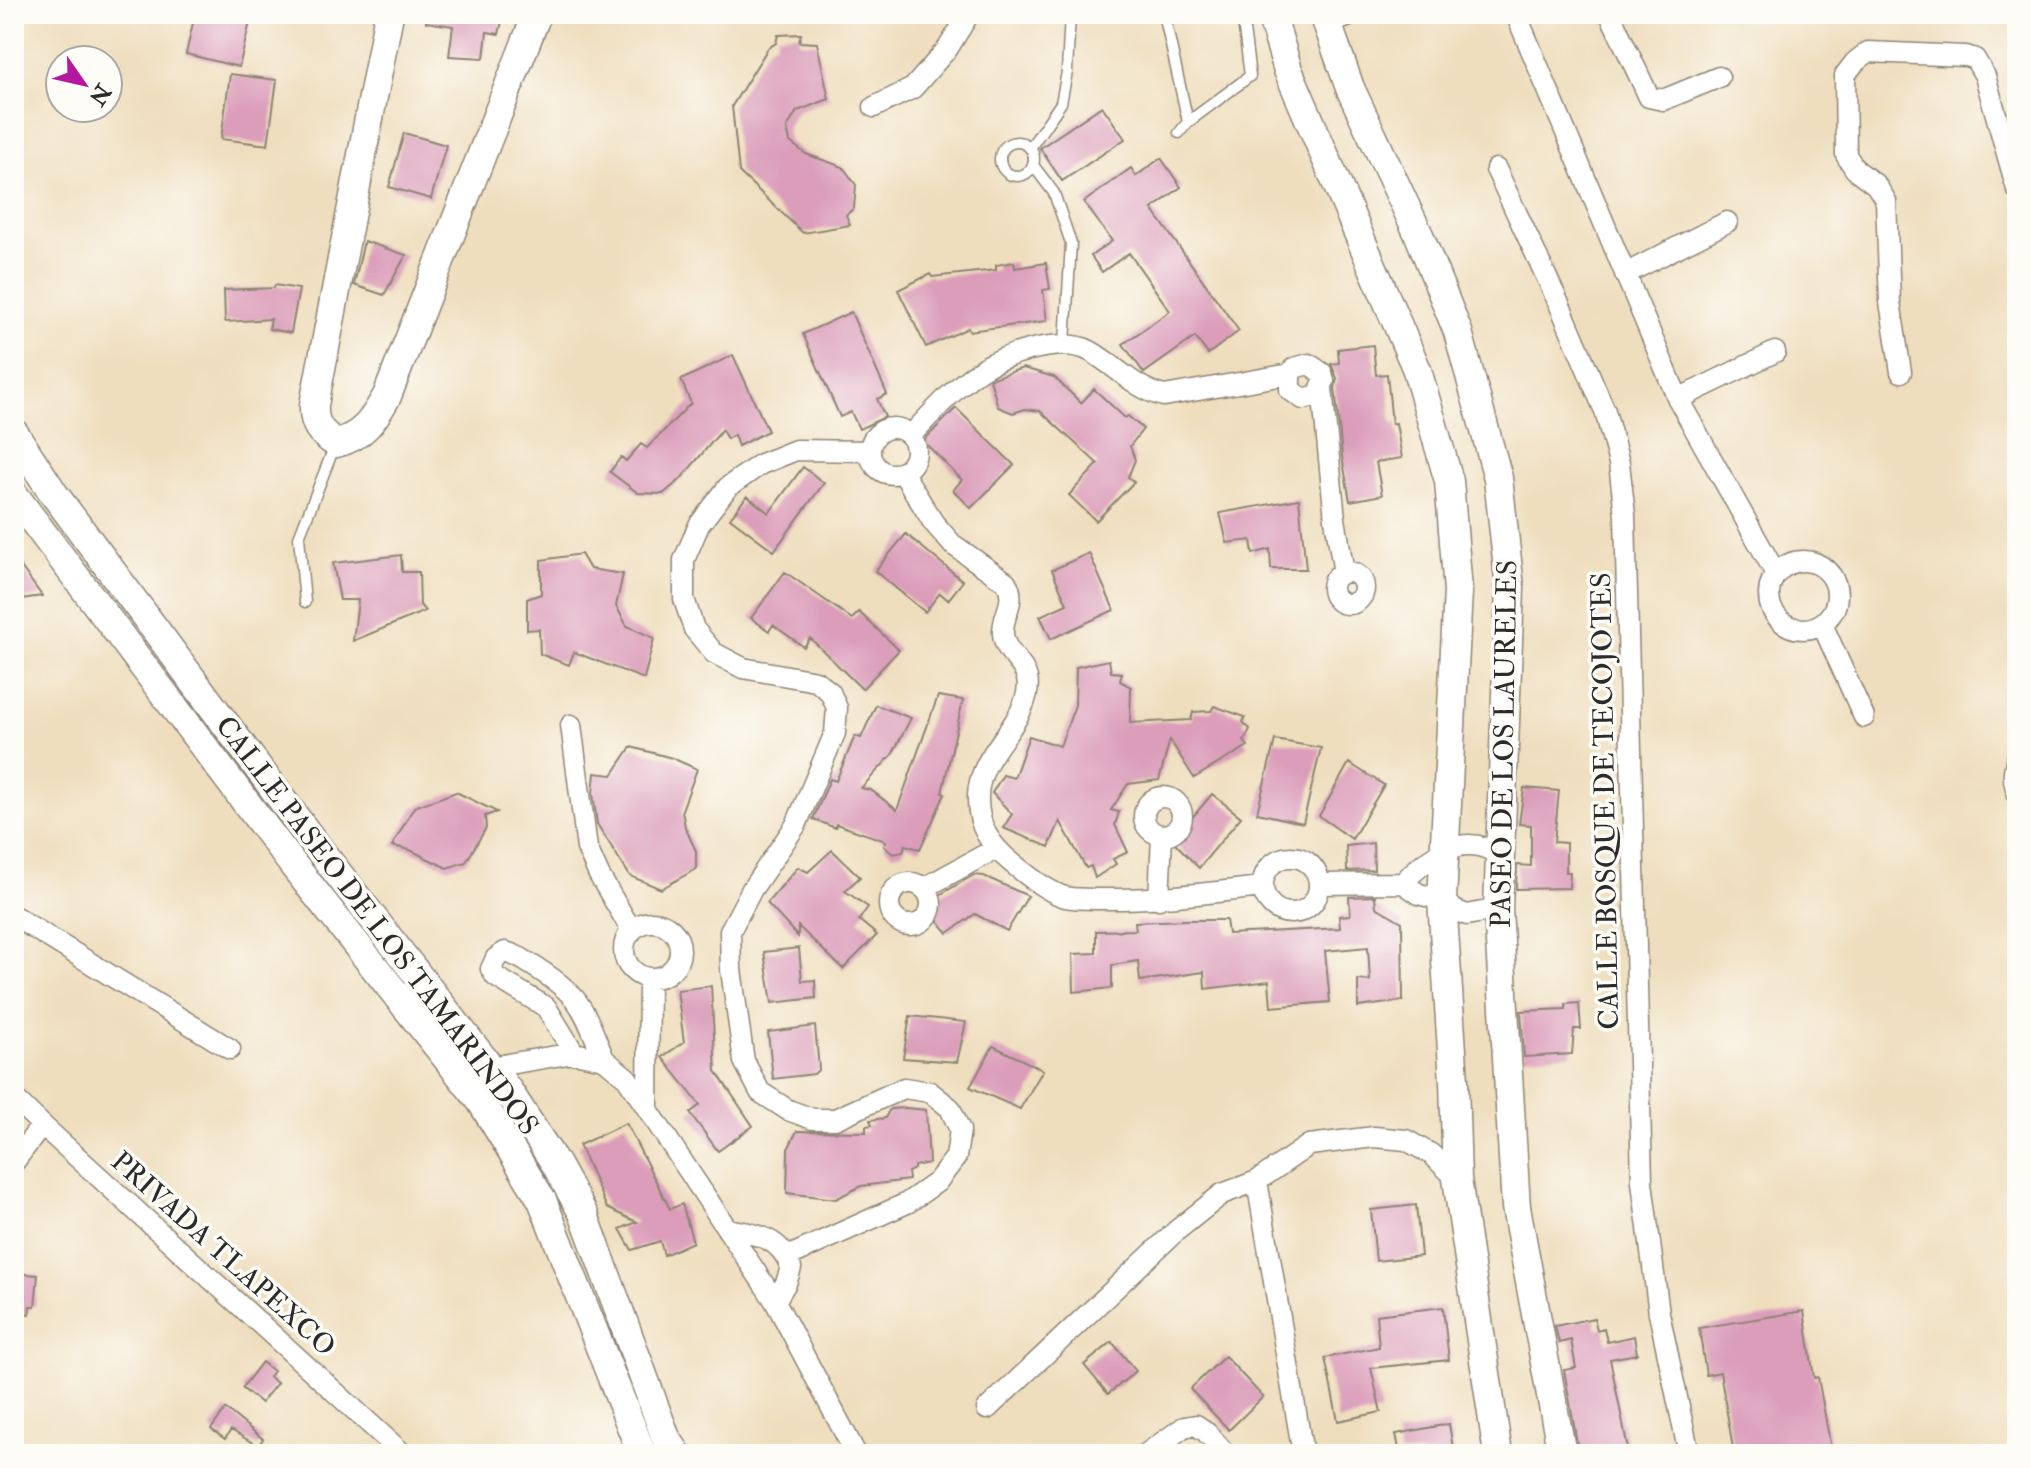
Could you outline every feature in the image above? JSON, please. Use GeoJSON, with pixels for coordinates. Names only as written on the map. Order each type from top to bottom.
{"type":"FeatureCollection","features":[{"type":"Feature","properties":{"kind":"street"},"geometry":{"type":"LineString","coordinates":[[389,14],[314,405],[318,429],[336,443],[351,440],[366,429],[387,396],[537,14]]}},
{"type":"Feature","properties":{"kind":"street"},"geometry":{"type":"LineString","coordinates":[[874,107],[913,88],[948,48],[969,14]]}},
{"type":"Feature","properties":{"kind":"street","name":"PASEO DE LOS LAURELES"},"geometry":{"type":"LineString","coordinates":[[1271,14],[1288,70],[1417,370],[1449,481],[1458,591],[1442,900],[1457,1179],[1498,1454]]}},
{"type":"Feature","properties":{"kind":"street"},"geometry":{"type":"LineString","coordinates":[[1326,20],[1354,14]]}},
{"type":"Feature","properties":{"kind":"street"},"geometry":{"type":"LineString","coordinates":[[1516,14],[1678,399],[1776,574]]}},
{"type":"Feature","properties":{"kind":"street"},"geometry":{"type":"LineString","coordinates":[[1610,14],[1649,97],[1663,100],[1719,77]]}},
{"type":"Feature","properties":{"kind":"street","name":"PASEO DE LOS LAURELES"},"geometry":{"type":"LineString","coordinates":[[1326,20],[1350,88],[1419,235],[1458,332],[1498,478],[1510,588],[1498,909],[1516,1207],[1562,1454]]}},
{"type":"Feature","properties":{"kind":"street"},"geometry":{"type":"LineString","coordinates":[[1901,372],[1890,302],[1886,201],[1876,185],[1855,169],[1846,155],[1845,75],[1868,52],[1966,56],[1975,59],[1985,76],[2017,189]]}},
{"type":"Feature","properties":{"kind":"street","name":"CALLE BOSQUE DE TECOJOTES"},"geometry":{"type":"LineString","coordinates":[[1496,169],[1599,396],[1619,463],[1625,515],[1642,1182],[1659,1313],[1689,1454]]}},
{"type":"Feature","properties":{"kind":"street"},"geometry":{"type":"LineString","coordinates":[[1625,274],[1727,222]]}},
{"type":"Feature","properties":{"kind":"street"},"geometry":{"type":"LineString","coordinates":[[911,435],[979,370],[1012,355],[1065,343],[1088,350],[1151,393],[1164,396],[1290,374],[1290,390],[1303,399],[1318,395],[1322,388],[1335,519],[1344,573]]}},
{"type":"Feature","properties":{"kind":"street"},"geometry":{"type":"LineString","coordinates":[[1678,399],[1775,352]]}},
{"type":"Feature","properties":{"kind":"street"},"geometry":{"type":"LineString","coordinates":[[899,428],[911,435],[917,448],[914,463],[903,473],[888,475],[875,466],[869,451],[874,438],[885,429],[899,428]]}},
{"type":"Feature","properties":{"kind":"street","name":"CALLE PASEO DE LOS TAMARINDOS"},"geometry":{"type":"LineString","coordinates":[[15,436],[54,494],[318,848],[490,1067],[555,1163],[584,1215],[666,1438],[677,1454]]}},
{"type":"Feature","properties":{"kind":"street"},"geometry":{"type":"LineString","coordinates":[[787,1257],[907,1203],[937,1182],[956,1157],[960,1130],[950,1108],[930,1092],[904,1088],[835,1119],[813,1119],[788,1110],[760,1092],[744,1061],[731,970],[730,931],[752,889],[796,825],[835,733],[837,708],[830,692],[816,681],[743,668],[714,653],[694,629],[684,599],[684,560],[699,525],[728,487],[761,464],[796,450],[869,451]]}},
{"type":"Feature","properties":{"kind":"street"},"geometry":{"type":"LineString","coordinates":[[903,473],[933,522],[952,544],[1006,582],[1011,590],[1003,634],[1009,651],[1027,675],[1027,693],[1018,714],[985,766],[978,794],[980,824],[995,849],[1027,875],[1065,898],[1159,899],[1262,887]]}},
{"type":"Feature","properties":{"kind":"street","name":"CALLE PASEO DE LOS TAMARINDOS"},"geometry":{"type":"LineString","coordinates":[[14,495],[294,866],[481,1101],[542,1200],[642,1454]]}},
{"type":"Feature","properties":{"kind":"street"},"geometry":{"type":"LineString","coordinates":[[1805,561],[1824,569],[1836,586],[1837,597],[1822,624],[1801,630],[1782,622],[1774,614],[1769,594],[1776,574],[1784,567],[1805,561]]}},
{"type":"Feature","properties":{"kind":"street"},"geometry":{"type":"LineString","coordinates":[[1822,624],[1864,717]]}},
{"type":"Feature","properties":{"kind":"street"},"geometry":{"type":"LineString","coordinates":[[571,725],[587,848],[632,931]]}},
{"type":"Feature","properties":{"kind":"street"},"geometry":{"type":"LineString","coordinates":[[1159,899],[1162,836]]}},
{"type":"Feature","properties":{"kind":"street"},"geometry":{"type":"LineString","coordinates":[[1403,883],[1419,864],[1459,845],[1487,847],[1498,855]]}},
{"type":"Feature","properties":{"kind":"street"},"geometry":{"type":"LineString","coordinates":[[294,866],[318,848]]}},
{"type":"Feature","properties":{"kind":"street"},"geometry":{"type":"LineString","coordinates":[[924,888],[995,849]]}},
{"type":"Feature","properties":{"kind":"street"},"geometry":{"type":"LineString","coordinates":[[1290,856],[1311,863],[1321,884],[1313,905],[1292,915],[1271,907],[1262,887],[1269,865],[1290,856]]}},
{"type":"Feature","properties":{"kind":"street"},"geometry":{"type":"LineString","coordinates":[[1321,884],[1403,883],[1419,894],[1442,900],[1454,910],[1467,915],[1498,909]]}},
{"type":"Feature","properties":{"kind":"street"},"geometry":{"type":"LineString","coordinates":[[14,916],[230,1049]]}},
{"type":"Feature","properties":{"kind":"street"},"geometry":{"type":"LineString","coordinates":[[656,922],[672,930],[677,937],[680,945],[678,962],[666,975],[649,978],[634,971],[625,955],[627,938],[639,926],[656,922]]}},
{"type":"Feature","properties":{"kind":"street"},"geometry":{"type":"LineString","coordinates":[[574,1053],[546,1007],[496,977],[491,969],[496,958],[505,952],[515,954],[563,985],[581,1003],[604,1059],[627,1078],[648,1107],[775,1301],[856,1454]]}},
{"type":"Feature","properties":{"kind":"street"},"geometry":{"type":"LineString","coordinates":[[648,1107],[649,978]]}},
{"type":"Feature","properties":{"kind":"street"},"geometry":{"type":"LineString","coordinates":[[490,1067],[574,1053],[604,1059]]}},
{"type":"Feature","properties":{"kind":"street","name":"PRIVADA TLAPEXCO"},"geometry":{"type":"LineString","coordinates":[[14,1098],[403,1454]]}},
{"type":"Feature","properties":{"kind":"street"},"geometry":{"type":"LineString","coordinates":[[14,1162],[42,1125]]}},
{"type":"Feature","properties":{"kind":"street"},"geometry":{"type":"LineString","coordinates":[[987,1409],[1176,1231],[1222,1194],[1257,1181],[1309,1145],[1374,1137],[1406,1140],[1431,1154],[1457,1179]]}},
{"type":"Feature","properties":{"kind":"street"},"geometry":{"type":"LineString","coordinates":[[1257,1181],[1303,1454]]}},
{"type":"Feature","properties":{"kind":"street"},"geometry":{"type":"LineString","coordinates":[[727,1229],[761,1235],[781,1246],[791,1268],[775,1301]]}},
{"type":"Feature","properties":{"kind":"street"},"geometry":{"type":"LineString","coordinates":[[1146,1454],[1184,1427],[1196,1425],[1226,1454]]}},
{"type":"Feature","properties":{"kind":"lane"},"geometry":{"type":"LineString","coordinates":[[1030,148],[1061,103],[1067,72],[1070,14]]}},
{"type":"Feature","properties":{"kind":"lane"},"geometry":{"type":"LineString","coordinates":[[1164,14],[1188,122]]}},
{"type":"Feature","properties":{"kind":"lane"},"geometry":{"type":"LineString","coordinates":[[1179,133],[1188,122],[1250,76],[1242,14]]}},
{"type":"Feature","properties":{"kind":"lane"},"geometry":{"type":"LineString","coordinates":[[1014,142],[1023,143],[1030,148],[1033,165],[1028,173],[1011,175],[1000,162],[1001,153],[1014,142]]}},
{"type":"Feature","properties":{"kind":"lane"},"geometry":{"type":"LineString","coordinates":[[1033,165],[1054,193],[1071,243],[1065,343]]}},
{"type":"Feature","properties":{"kind":"lane"},"geometry":{"type":"LineString","coordinates":[[305,602],[299,537],[336,443]]}},
{"type":"Feature","properties":{"kind":"lane"},"geometry":{"type":"LineString","coordinates":[[2017,743],[2008,767],[2008,785],[2017,805]]}},
{"type":"Feature","properties":{"kind":"building"},"geometry":{"type":"Polygon","coordinates":[[[195,14],[252,14],[239,67],[186,54],[195,14]]]}},
{"type":"Feature","properties":{"kind":"building"},"geometry":{"type":"Polygon","coordinates":[[[427,14],[504,14],[499,34],[487,32],[484,58],[449,56],[453,26],[426,22],[427,14]]]}},
{"type":"Feature","properties":{"kind":"building"},"geometry":{"type":"Polygon","coordinates":[[[801,34],[799,42],[817,43],[829,99],[797,111],[787,128],[790,142],[806,154],[843,167],[856,185],[854,208],[846,215],[850,225],[803,233],[739,172],[732,106],[768,48],[776,43],[778,35],[801,34]]]}},
{"type":"Feature","properties":{"kind":"building"},"geometry":{"type":"Polygon","coordinates":[[[230,74],[277,80],[268,145],[221,139],[230,74]]]}},
{"type":"Feature","properties":{"kind":"building"},"geometry":{"type":"Polygon","coordinates":[[[1102,106],[1125,139],[1062,181],[1040,148],[1102,106]]]}},
{"type":"Feature","properties":{"kind":"building"},"geometry":{"type":"Polygon","coordinates":[[[404,133],[446,145],[431,199],[389,187],[404,133]]]}},
{"type":"Feature","properties":{"kind":"building"},"geometry":{"type":"Polygon","coordinates":[[[1161,158],[1181,187],[1152,209],[1239,331],[1208,354],[1195,337],[1144,373],[1123,344],[1170,311],[1129,253],[1102,272],[1091,256],[1112,241],[1084,202],[1131,168],[1136,176],[1161,158]]]}},
{"type":"Feature","properties":{"kind":"building"},"geometry":{"type":"Polygon","coordinates":[[[364,241],[406,255],[384,295],[354,285],[364,241]]]}},
{"type":"Feature","properties":{"kind":"building"},"geometry":{"type":"Polygon","coordinates":[[[1014,262],[1015,268],[1046,263],[1050,289],[1043,290],[1047,321],[969,331],[968,328],[926,347],[898,290],[930,274],[932,277],[996,270],[996,265],[1014,262]]]}},
{"type":"Feature","properties":{"kind":"building"},"geometry":{"type":"Polygon","coordinates":[[[275,285],[299,289],[291,333],[269,329],[271,319],[225,322],[224,290],[274,288],[275,285]]]}},
{"type":"Feature","properties":{"kind":"building"},"geometry":{"type":"Polygon","coordinates":[[[851,312],[887,394],[877,399],[885,417],[859,429],[851,412],[840,417],[803,334],[851,312]]]}},
{"type":"Feature","properties":{"kind":"building"},"geometry":{"type":"Polygon","coordinates":[[[1373,345],[1376,375],[1387,374],[1392,424],[1396,423],[1402,458],[1376,462],[1382,495],[1350,501],[1342,456],[1335,388],[1337,378],[1331,364],[1339,363],[1338,349],[1373,345]]]}},
{"type":"Feature","properties":{"kind":"building"},"geometry":{"type":"Polygon","coordinates":[[[733,355],[768,431],[738,446],[734,435],[727,439],[722,430],[680,480],[663,494],[638,493],[610,472],[621,457],[626,461],[641,444],[647,448],[691,403],[681,380],[733,355]]]}},
{"type":"Feature","properties":{"kind":"building"},"geometry":{"type":"Polygon","coordinates":[[[1023,368],[1054,377],[1081,403],[1094,389],[1125,418],[1128,416],[1143,429],[1130,446],[1135,460],[1128,477],[1134,482],[1096,521],[1069,495],[1098,464],[1040,411],[1025,409],[1013,413],[998,407],[990,379],[1023,368]]]}},
{"type":"Feature","properties":{"kind":"building"},"geometry":{"type":"Polygon","coordinates":[[[956,408],[1014,465],[971,508],[953,490],[962,480],[923,441],[956,408]]]}},
{"type":"Feature","properties":{"kind":"building"},"geometry":{"type":"Polygon","coordinates":[[[803,467],[824,483],[774,551],[730,518],[747,496],[769,513],[803,467]]]}},
{"type":"Feature","properties":{"kind":"building"},"geometry":{"type":"Polygon","coordinates":[[[1299,499],[1306,569],[1271,569],[1270,549],[1253,554],[1251,540],[1227,543],[1220,513],[1299,499]]]}},
{"type":"Feature","properties":{"kind":"building"},"geometry":{"type":"Polygon","coordinates":[[[906,534],[963,581],[948,600],[940,593],[925,612],[875,571],[906,534]]]}},
{"type":"Feature","properties":{"kind":"building"},"geometry":{"type":"Polygon","coordinates":[[[1089,553],[1114,610],[1051,639],[1040,616],[1067,604],[1052,570],[1089,553]]]}},
{"type":"Feature","properties":{"kind":"building"},"geometry":{"type":"Polygon","coordinates":[[[581,554],[590,569],[623,574],[616,606],[627,626],[654,638],[644,679],[574,652],[569,665],[540,654],[539,629],[527,630],[527,599],[541,594],[541,560],[581,554]]]}},
{"type":"Feature","properties":{"kind":"building"},"geometry":{"type":"Polygon","coordinates":[[[401,555],[402,572],[419,572],[420,605],[425,611],[353,641],[358,600],[340,600],[333,563],[401,555]]]}},
{"type":"Feature","properties":{"kind":"building"},"geometry":{"type":"Polygon","coordinates":[[[14,557],[42,596],[14,600],[14,557]]]}},
{"type":"Feature","properties":{"kind":"building"},"geometry":{"type":"Polygon","coordinates":[[[785,572],[852,619],[859,612],[899,650],[862,689],[810,638],[804,647],[773,625],[769,631],[751,618],[785,572]]]}},
{"type":"Feature","properties":{"kind":"building"},"geometry":{"type":"Polygon","coordinates":[[[1109,660],[1111,672],[1122,673],[1120,681],[1131,687],[1130,723],[1191,720],[1193,712],[1211,711],[1214,706],[1245,717],[1243,722],[1250,729],[1244,741],[1248,746],[1194,778],[1170,740],[1159,780],[1128,784],[1111,810],[1119,812],[1115,825],[1128,852],[1113,859],[1116,864],[1095,878],[1091,866],[1086,868],[1060,821],[1049,847],[1003,828],[1012,814],[992,793],[1003,775],[1014,778],[1029,736],[1060,746],[1075,705],[1076,667],[1109,660]]]}},
{"type":"Feature","properties":{"kind":"building"},"geometry":{"type":"Polygon","coordinates":[[[938,696],[963,700],[942,793],[945,794],[920,849],[905,845],[903,852],[893,854],[884,846],[886,841],[813,819],[830,779],[836,781],[855,736],[861,738],[876,705],[911,718],[892,755],[861,788],[871,790],[897,810],[938,696]]]}},
{"type":"Feature","properties":{"kind":"building"},"geometry":{"type":"Polygon","coordinates":[[[1275,740],[1321,748],[1303,823],[1257,813],[1275,740]]]}},
{"type":"Feature","properties":{"kind":"building"},"geometry":{"type":"Polygon","coordinates":[[[631,747],[672,758],[697,769],[682,810],[685,827],[696,851],[696,869],[661,889],[630,876],[597,824],[593,793],[595,773],[612,775],[631,747]]]}},
{"type":"Feature","properties":{"kind":"building"},"geometry":{"type":"Polygon","coordinates":[[[1349,763],[1384,785],[1352,839],[1319,816],[1349,763]]]}},
{"type":"Feature","properties":{"kind":"building"},"geometry":{"type":"Polygon","coordinates":[[[1524,788],[1559,791],[1554,842],[1566,843],[1569,888],[1516,889],[1517,865],[1531,866],[1531,825],[1519,824],[1524,788]]]}},
{"type":"Feature","properties":{"kind":"building"},"geometry":{"type":"Polygon","coordinates":[[[456,792],[497,812],[485,816],[486,828],[466,862],[447,868],[410,850],[392,846],[414,807],[456,792]]]}},
{"type":"Feature","properties":{"kind":"building"},"geometry":{"type":"Polygon","coordinates":[[[1212,794],[1241,817],[1199,868],[1175,843],[1175,838],[1212,794]]]}},
{"type":"Feature","properties":{"kind":"building"},"geometry":{"type":"Polygon","coordinates":[[[1373,843],[1374,870],[1347,871],[1346,846],[1373,843]]]}},
{"type":"Feature","properties":{"kind":"building"},"geometry":{"type":"Polygon","coordinates":[[[832,850],[860,877],[845,891],[868,907],[859,920],[877,935],[843,969],[798,926],[798,937],[767,903],[798,867],[808,872],[832,850]]]}},
{"type":"Feature","properties":{"kind":"building"},"geometry":{"type":"Polygon","coordinates":[[[974,875],[984,876],[1028,896],[1007,931],[975,914],[948,933],[924,904],[974,875]]]}},
{"type":"Feature","properties":{"kind":"building"},"geometry":{"type":"Polygon","coordinates":[[[1375,896],[1376,907],[1402,922],[1403,1001],[1358,1007],[1358,980],[1370,981],[1368,947],[1325,951],[1330,1002],[1271,1007],[1269,981],[1205,989],[1204,972],[1140,981],[1138,961],[1112,965],[1112,988],[1074,992],[1073,954],[1096,953],[1096,931],[1136,930],[1135,922],[1187,920],[1226,920],[1228,934],[1340,928],[1339,916],[1350,915],[1349,897],[1375,896]]]}},
{"type":"Feature","properties":{"kind":"building"},"geometry":{"type":"Polygon","coordinates":[[[799,948],[802,981],[815,980],[816,998],[772,1003],[764,952],[799,948]]]}},
{"type":"Feature","properties":{"kind":"building"},"geometry":{"type":"Polygon","coordinates":[[[711,986],[716,1071],[753,1126],[718,1151],[690,1113],[700,1105],[662,1057],[684,1042],[677,990],[711,986]]]}},
{"type":"Feature","properties":{"kind":"building"},"geometry":{"type":"Polygon","coordinates":[[[1579,1003],[1581,1029],[1574,1029],[1572,1054],[1524,1057],[1521,1011],[1566,1009],[1566,1004],[1579,1003]]]}},
{"type":"Feature","properties":{"kind":"building"},"geometry":{"type":"Polygon","coordinates":[[[910,1016],[966,1022],[957,1062],[903,1058],[910,1016]]]}},
{"type":"Feature","properties":{"kind":"building"},"geometry":{"type":"Polygon","coordinates":[[[815,1026],[819,1069],[814,1074],[773,1079],[768,1032],[815,1026]]]}},
{"type":"Feature","properties":{"kind":"building"},"geometry":{"type":"Polygon","coordinates":[[[993,1046],[1043,1070],[1020,1109],[970,1087],[993,1046]]]}},
{"type":"Feature","properties":{"kind":"building"},"geometry":{"type":"Polygon","coordinates":[[[890,1109],[926,1110],[929,1163],[914,1166],[908,1172],[909,1180],[861,1186],[836,1199],[787,1193],[788,1149],[797,1131],[866,1132],[866,1126],[872,1125],[870,1120],[885,1118],[890,1109]]]}},
{"type":"Feature","properties":{"kind":"building"},"geometry":{"type":"Polygon","coordinates":[[[626,1123],[670,1209],[682,1204],[693,1242],[664,1255],[660,1241],[632,1250],[620,1229],[637,1222],[607,1208],[579,1145],[626,1123]]]}},
{"type":"Feature","properties":{"kind":"building"},"geometry":{"type":"Polygon","coordinates":[[[1416,1205],[1421,1256],[1376,1261],[1371,1210],[1416,1205]]]}},
{"type":"Feature","properties":{"kind":"building"},"geometry":{"type":"Polygon","coordinates":[[[14,1273],[38,1275],[35,1306],[30,1306],[29,1314],[14,1312],[14,1273]]]}},
{"type":"Feature","properties":{"kind":"building"},"geometry":{"type":"Polygon","coordinates":[[[1443,1307],[1449,1360],[1371,1368],[1381,1412],[1338,1421],[1325,1358],[1379,1347],[1376,1315],[1443,1307]]]}},
{"type":"Feature","properties":{"kind":"building"},"geometry":{"type":"Polygon","coordinates":[[[1804,1311],[1814,1378],[1818,1377],[1832,1454],[1734,1454],[1720,1372],[1706,1375],[1699,1328],[1804,1311]]]}},
{"type":"Feature","properties":{"kind":"building"},"geometry":{"type":"Polygon","coordinates":[[[1594,1318],[1597,1330],[1604,1328],[1607,1342],[1634,1336],[1637,1354],[1610,1359],[1629,1454],[1579,1454],[1564,1370],[1576,1368],[1571,1340],[1559,1343],[1555,1326],[1594,1318]]]}},
{"type":"Feature","properties":{"kind":"building"},"geometry":{"type":"Polygon","coordinates":[[[1112,1342],[1136,1371],[1108,1394],[1084,1365],[1112,1342]]]}},
{"type":"Feature","properties":{"kind":"building"},"geometry":{"type":"Polygon","coordinates":[[[1225,1356],[1263,1397],[1229,1430],[1190,1389],[1225,1356]]]}},
{"type":"Feature","properties":{"kind":"building"},"geometry":{"type":"Polygon","coordinates":[[[262,1362],[273,1371],[269,1377],[277,1383],[261,1403],[242,1388],[262,1362]]]}},
{"type":"Feature","properties":{"kind":"building"},"geometry":{"type":"Polygon","coordinates":[[[226,1409],[263,1439],[258,1446],[231,1430],[225,1439],[211,1429],[226,1409]]]}},
{"type":"Feature","properties":{"kind":"building"},"geometry":{"type":"Polygon","coordinates":[[[1449,1424],[1454,1454],[1400,1454],[1396,1434],[1449,1424]]]}}]}
